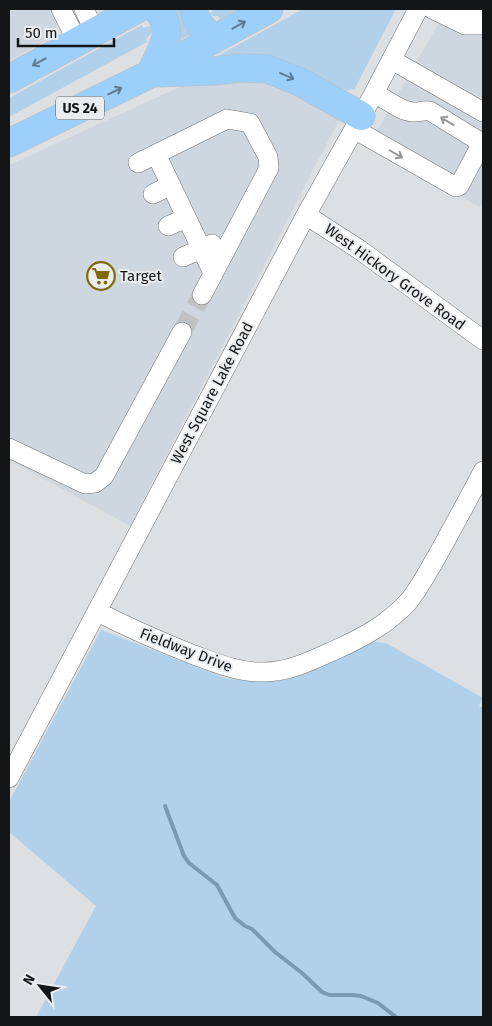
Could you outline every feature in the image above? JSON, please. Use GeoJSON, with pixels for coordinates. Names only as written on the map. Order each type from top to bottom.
{"type":"FeatureCollection","features":[{"type":"Feature","properties":{"kind":"highway"},"geometry":{"type":"LineString","coordinates":[[9,79],[85,27],[137,9]]}},
{"type":"Feature","properties":{"kind":"highway"},"geometry":{"type":"LineString","coordinates":[[156,9],[164,17],[167,31],[165,42],[150,74],[239,68],[267,69],[300,82],[358,122]]}},
{"type":"Feature","properties":{"kind":"highway"},"geometry":{"type":"LineString","coordinates":[[194,9],[194,16],[199,24],[213,39]]}},
{"type":"Feature","properties":{"kind":"highway","name":"US 24"},"geometry":{"type":"LineString","coordinates":[[9,143],[150,74],[269,9]]}},
{"type":"Feature","properties":{"kind":"street"},"geometry":{"type":"LineString","coordinates":[[61,9],[85,27]]}},
{"type":"Feature","properties":{"kind":"street","name":"West Square Lake Road"},"geometry":{"type":"LineString","coordinates":[[9,778],[306,215],[392,60],[418,9]]}},
{"type":"Feature","properties":{"kind":"street"},"geometry":{"type":"LineString","coordinates":[[432,9],[465,25],[478,14]]}},
{"type":"Feature","properties":{"kind":"street"},"geometry":{"type":"LineString","coordinates":[[392,60],[483,112]]}},
{"type":"Feature","properties":{"kind":"street"},"geometry":{"type":"LineString","coordinates":[[358,122],[406,160],[456,187],[459,186],[482,143],[430,111],[423,110],[416,113],[406,111],[374,93]]}},
{"type":"Feature","properties":{"kind":"street"},"geometry":{"type":"LineString","coordinates":[[138,163],[227,119],[250,123],[268,157],[269,168],[202,295]]}},
{"type":"Feature","properties":{"kind":"street"},"geometry":{"type":"LineString","coordinates":[[156,154],[213,273]]}},
{"type":"Feature","properties":{"kind":"street"},"geometry":{"type":"LineString","coordinates":[[153,194],[171,186]]}},
{"type":"Feature","properties":{"kind":"street","name":"West Hickory Grove Road"},"geometry":{"type":"LineString","coordinates":[[306,215],[360,250],[483,340]]}},
{"type":"Feature","properties":{"kind":"street"},"geometry":{"type":"LineString","coordinates":[[168,226],[186,218]]}},
{"type":"Feature","properties":{"kind":"street"},"geometry":{"type":"LineString","coordinates":[[183,258],[234,234]]}},
{"type":"Feature","properties":{"kind":"street"},"geometry":{"type":"LineString","coordinates":[[9,448],[85,484],[96,483],[104,476],[182,332]]}},
{"type":"Feature","properties":{"kind":"street","name":"Fieldway Drive"},"geometry":{"type":"LineString","coordinates":[[98,612],[175,648],[233,668],[265,672],[301,665],[364,636],[395,616],[409,602],[437,556],[483,471]]}},
{"type":"Feature","properties":{"kind":"shaded area"},"geometry":{"type":"Polygon","coordinates":[[[9,9],[79,9],[59,20],[53,37],[9,61],[9,9]]]}},
{"type":"Feature","properties":{"kind":"shaded area"},"geometry":{"type":"Polygon","coordinates":[[[171,9],[182,9],[191,34],[179,41],[171,9]]]}},
{"type":"Feature","properties":{"kind":"shaded area"},"geometry":{"type":"Polygon","coordinates":[[[213,9],[238,9],[220,19],[218,16],[212,16],[213,9]]]}},
{"type":"Feature","properties":{"kind":"shaded area"},"geometry":{"type":"Polygon","coordinates":[[[303,9],[396,9],[354,90],[350,89],[348,91],[343,89],[341,92],[214,58],[303,9]]]}},
{"type":"Feature","properties":{"kind":"shaded area"},"geometry":{"type":"Polygon","coordinates":[[[447,9],[483,9],[483,202],[480,207],[368,146],[447,9]]]}},
{"type":"Feature","properties":{"kind":"shaded area"},"geometry":{"type":"Polygon","coordinates":[[[142,25],[143,28],[152,27],[152,32],[146,39],[147,42],[9,117],[9,98],[142,25]]]}},
{"type":"Feature","properties":{"kind":"shaded area"},"geometry":{"type":"Polygon","coordinates":[[[275,80],[341,116],[130,526],[9,460],[9,165],[184,85],[275,80]]]}},
{"type":"Feature","properties":{"kind":"shaded area"},"geometry":{"type":"Polygon","coordinates":[[[101,630],[225,678],[249,681],[265,681],[368,641],[386,643],[483,698],[479,706],[483,708],[483,1017],[36,1017],[96,906],[9,832],[9,802],[101,630]]]}},
{"type":"Feature","properties":{"kind":"waterway"},"geometry":{"type":"LineString","coordinates":[[165,806],[184,856],[189,863],[217,885],[235,918],[252,929],[275,952],[302,973],[322,992],[329,995],[361,996],[378,1003],[396,1017]]}},
{"type":"Feature","properties":{"kind":"tunnel"},"geometry":{"type":"LineString","coordinates":[[182,332],[202,295]]}},
{"type":"Feature","properties":{"kind":"place","name":"Target"},"geometry":{"type":"Point","coordinates":[101,276]}}]}
